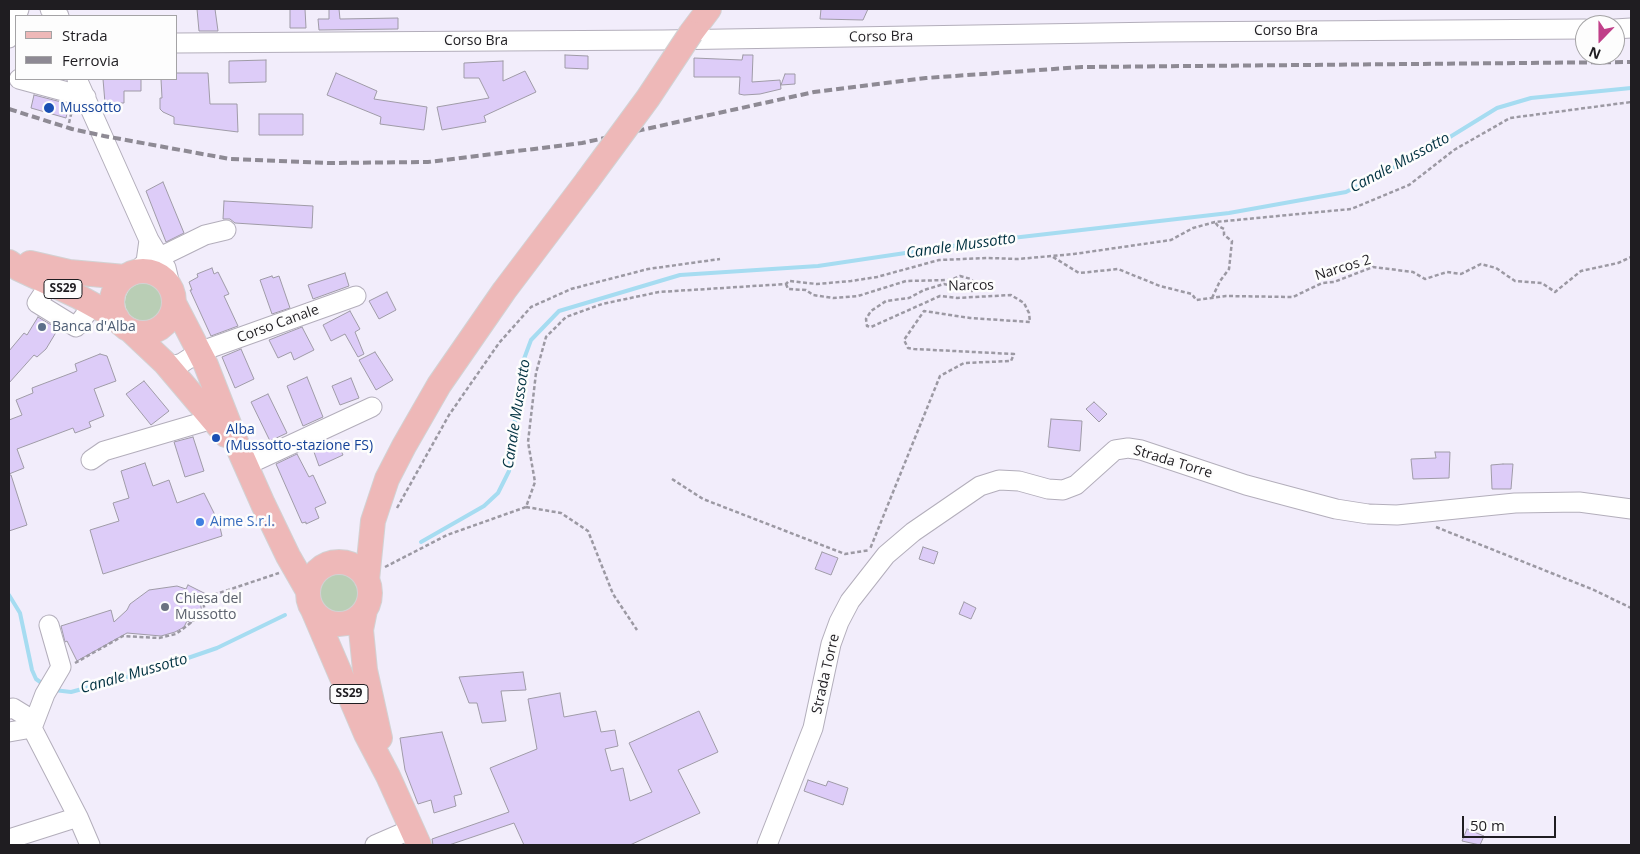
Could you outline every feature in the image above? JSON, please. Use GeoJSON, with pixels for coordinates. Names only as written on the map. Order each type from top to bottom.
{"type":"FeatureCollection","features":[{"type":"Feature","properties":{"kind":"main road"},"geometry":{"type":"LineString","coordinates":[[384,518],[335,563],[314,574],[311,601],[325,620],[339,624],[349,622],[365,610],[375,574],[384,518],[388,479],[439,385],[504,291],[648,98],[701,14]]}},
{"type":"Feature","properties":{"kind":"main road","name":"SS29"},"geometry":{"type":"LineString","coordinates":[[9,260],[59,277],[93,305],[123,324],[165,362],[243,459]]}},
{"type":"Feature","properties":{"kind":"main road"},"geometry":{"type":"LineString","coordinates":[[156,273],[172,295],[172,315],[158,330],[148,332],[123,324],[112,300],[118,283],[131,274],[156,273]]}},
{"type":"Feature","properties":{"kind":"main road","name":"SS29"},"geometry":{"type":"LineString","coordinates":[[59,277],[131,274]]}},
{"type":"Feature","properties":{"kind":"main road","name":"SS29"},"geometry":{"type":"LineString","coordinates":[[172,295],[199,352],[243,459],[311,601],[366,734],[416,837]]}},
{"type":"Feature","properties":{"kind":"main road"},"geometry":{"type":"LineString","coordinates":[[283,542],[305,556],[375,574]]}},
{"type":"Feature","properties":{"kind":"main road","name":"SS29"},"geometry":{"type":"LineString","coordinates":[[365,610],[361,630],[365,670],[388,776]]}},
{"type":"Feature","properties":{"kind":"street"},"geometry":{"type":"LineString","coordinates":[[9,38],[15,21]]}},
{"type":"Feature","properties":{"kind":"street","name":"Corso Bra"},"geometry":{"type":"LineString","coordinates":[[178,43],[653,40],[1171,32],[1575,29]]}},
{"type":"Feature","properties":{"kind":"street"},"geometry":{"type":"LineString","coordinates":[[31,80],[85,88],[149,240],[160,257],[172,295]]}},
{"type":"Feature","properties":{"kind":"street"},"geometry":{"type":"LineString","coordinates":[[160,257],[205,235],[226,230]]}},
{"type":"Feature","properties":{"kind":"street"},"geometry":{"type":"LineString","coordinates":[[131,274],[146,262],[149,240]]}},
{"type":"Feature","properties":{"kind":"street","name":"Corso Canale"},"geometry":{"type":"LineString","coordinates":[[165,362],[176,365],[199,352],[356,296]]}},
{"type":"Feature","properties":{"kind":"street"},"geometry":{"type":"LineString","coordinates":[[243,459],[372,407]]}},
{"type":"Feature","properties":{"kind":"street"},"geometry":{"type":"LineString","coordinates":[[91,460],[104,451],[212,419]]}},
{"type":"Feature","properties":{"kind":"street","name":"Strada Torre"},"geometry":{"type":"LineString","coordinates":[[767,845],[813,728],[831,644],[839,622],[878,553],[913,532],[980,486],[999,480],[1019,481],[1048,489],[1062,490],[1076,484],[1115,450],[1128,448],[1141,450],[1246,485],[1336,509],[1368,514],[1409,514],[1515,503],[1579,502],[1631,509]]}},
{"type":"Feature","properties":{"kind":"street"},"geometry":{"type":"LineString","coordinates":[[32,728],[53,680],[49,625]]}},
{"type":"Feature","properties":{"kind":"street"},"geometry":{"type":"LineString","coordinates":[[9,709],[13,708],[26,716],[78,817],[90,845]]}},
{"type":"Feature","properties":{"kind":"street"},"geometry":{"type":"LineString","coordinates":[[9,732],[32,728]]}},
{"type":"Feature","properties":{"kind":"street"},"geometry":{"type":"LineString","coordinates":[[9,839],[78,817]]}},
{"type":"Feature","properties":{"kind":"street"},"geometry":{"type":"LineString","coordinates":[[375,845],[416,837]]}},
{"type":"Feature","properties":{"kind":"path"},"geometry":{"type":"LineString","coordinates":[[526,507],[536,482],[528,442],[536,373],[546,337],[566,317],[602,304],[659,292],[786,284],[789,281],[817,284],[851,281],[877,277],[939,260],[1052,256],[1171,240],[1192,228],[1215,222],[1351,210],[1409,185],[1454,150],[1510,118],[1631,102]]}},
{"type":"Feature","properties":{"kind":"path"},"geometry":{"type":"LineString","coordinates":[[1212,298],[1220,281],[1229,269],[1232,241],[1224,235],[1224,229],[1215,222]]}},
{"type":"Feature","properties":{"kind":"path","name":"Narcos 2"},"geometry":{"type":"LineString","coordinates":[[1052,256],[1079,273],[1118,269],[1160,286],[1192,294],[1196,300],[1212,298],[1293,297],[1322,283],[1334,282],[1373,267],[1413,272],[1425,279],[1447,272],[1461,274],[1481,264],[1496,268],[1515,281],[1542,283],[1555,292],[1581,271],[1618,263],[1631,257]]}},
{"type":"Feature","properties":{"kind":"path"},"geometry":{"type":"LineString","coordinates":[[384,518],[449,415],[499,343],[531,307],[571,289],[631,273],[720,259]]}},
{"type":"Feature","properties":{"kind":"path","name":"Narcos"},"geometry":{"type":"LineString","coordinates":[[786,284],[788,289],[806,290],[813,295],[833,298],[858,296],[906,280],[950,280],[960,276],[970,279],[976,285],[972,291],[944,284],[924,290],[909,298],[886,301],[871,311],[866,319],[867,326],[871,327],[940,296],[957,298],[1011,294],[1024,303],[1029,313],[1030,322],[970,318],[924,311],[904,340],[908,348],[936,351],[973,350],[1014,354],[1011,361],[964,363],[940,376],[878,553]]}},
{"type":"Feature","properties":{"kind":"path"},"geometry":{"type":"LineString","coordinates":[[672,479],[704,499],[844,554],[878,553]]}},
{"type":"Feature","properties":{"kind":"path"},"geometry":{"type":"LineString","coordinates":[[375,574],[447,535],[526,507],[561,513],[588,531],[613,594],[637,630]]}},
{"type":"Feature","properties":{"kind":"path"},"geometry":{"type":"LineString","coordinates":[[1409,514],[1631,608]]}},
{"type":"Feature","properties":{"kind":"path"},"geometry":{"type":"LineString","coordinates":[[53,680],[75,663],[123,636],[159,638],[176,634],[205,612],[203,601],[207,597],[295,568]]}},
{"type":"Feature","properties":{"kind":"green space"},"geometry":{"type":"Polygon","coordinates":[[[144,283],[151,284],[157,289],[162,295],[162,309],[157,315],[151,320],[144,321],[137,320],[131,315],[126,309],[125,302],[126,295],[131,289],[137,284],[144,283]]]}},
{"type":"Feature","properties":{"kind":"green space"},"geometry":{"type":"Polygon","coordinates":[[[339,573],[353,579],[359,593],[353,607],[339,613],[325,607],[319,593],[325,579],[339,573]]]}},
{"type":"Feature","properties":{"kind":"building"},"geometry":{"type":"Polygon","coordinates":[[[197,9],[215,9],[218,31],[199,31],[197,9]]]}},
{"type":"Feature","properties":{"kind":"building"},"geometry":{"type":"Polygon","coordinates":[[[290,9],[305,9],[306,28],[290,28],[290,9]]]}},
{"type":"Feature","properties":{"kind":"building"},"geometry":{"type":"Polygon","coordinates":[[[329,9],[339,9],[340,19],[398,18],[398,29],[319,30],[318,19],[329,19],[329,9]]]}},
{"type":"Feature","properties":{"kind":"building"},"geometry":{"type":"Polygon","coordinates":[[[821,9],[868,9],[863,20],[820,19],[821,9]]]}},
{"type":"Feature","properties":{"kind":"building"},"geometry":{"type":"Polygon","coordinates":[[[565,55],[588,56],[588,69],[565,68],[565,55]]]}},
{"type":"Feature","properties":{"kind":"building"},"geometry":{"type":"Polygon","coordinates":[[[743,55],[753,55],[752,82],[780,80],[781,89],[760,94],[744,95],[739,94],[740,77],[694,77],[694,58],[742,60],[743,55]]]}},
{"type":"Feature","properties":{"kind":"building"},"geometry":{"type":"Polygon","coordinates":[[[266,60],[266,82],[229,83],[229,61],[266,60]]]}},
{"type":"Feature","properties":{"kind":"building"},"geometry":{"type":"Polygon","coordinates":[[[503,61],[503,81],[525,71],[536,92],[484,116],[486,122],[442,130],[437,107],[489,98],[479,78],[464,78],[464,63],[503,61]]]}},
{"type":"Feature","properties":{"kind":"building"},"geometry":{"type":"Polygon","coordinates":[[[178,73],[208,73],[210,104],[237,104],[238,132],[174,124],[174,117],[160,109],[160,98],[162,98],[161,80],[178,80],[178,73]]]}},
{"type":"Feature","properties":{"kind":"building"},"geometry":{"type":"Polygon","coordinates":[[[336,73],[377,91],[374,99],[427,107],[424,130],[380,124],[381,117],[327,95],[336,73]]]}},
{"type":"Feature","properties":{"kind":"building"},"geometry":{"type":"Polygon","coordinates":[[[785,74],[795,74],[795,84],[781,85],[785,74]]]}},
{"type":"Feature","properties":{"kind":"building"},"geometry":{"type":"Polygon","coordinates":[[[103,80],[141,80],[141,91],[124,91],[124,103],[105,103],[103,80]]]}},
{"type":"Feature","properties":{"kind":"building"},"geometry":{"type":"Polygon","coordinates":[[[34,95],[69,104],[66,118],[31,108],[34,95]]]}},
{"type":"Feature","properties":{"kind":"building"},"geometry":{"type":"Polygon","coordinates":[[[259,114],[303,114],[303,135],[259,135],[259,114]]]}},
{"type":"Feature","properties":{"kind":"building"},"geometry":{"type":"Polygon","coordinates":[[[163,182],[184,233],[166,242],[146,191],[163,182]]]}},
{"type":"Feature","properties":{"kind":"building"},"geometry":{"type":"Polygon","coordinates":[[[224,201],[313,206],[312,228],[235,223],[230,219],[223,219],[224,201]]]}},
{"type":"Feature","properties":{"kind":"building"},"geometry":{"type":"Polygon","coordinates":[[[212,268],[214,274],[218,272],[229,294],[224,296],[238,326],[211,336],[190,290],[192,290],[189,282],[198,277],[197,274],[212,268]]]}},
{"type":"Feature","properties":{"kind":"building"},"geometry":{"type":"Polygon","coordinates":[[[345,273],[349,286],[313,299],[308,285],[345,273]]]}},
{"type":"Feature","properties":{"kind":"building"},"geometry":{"type":"Polygon","coordinates":[[[272,276],[273,278],[279,276],[290,308],[272,314],[260,280],[272,276]]]}},
{"type":"Feature","properties":{"kind":"building"},"geometry":{"type":"Polygon","coordinates":[[[387,292],[396,310],[379,319],[369,301],[387,292]]]}},
{"type":"Feature","properties":{"kind":"building"},"geometry":{"type":"Polygon","coordinates":[[[350,311],[360,329],[355,332],[364,354],[358,357],[345,334],[331,341],[323,325],[350,311]]]}},
{"type":"Feature","properties":{"kind":"building"},"geometry":{"type":"Polygon","coordinates":[[[38,317],[58,329],[46,349],[37,357],[34,355],[9,383],[9,351],[24,333],[27,335],[38,317]]]}},
{"type":"Feature","properties":{"kind":"building"},"geometry":{"type":"Polygon","coordinates":[[[302,327],[314,350],[294,360],[291,352],[278,358],[269,340],[302,327]]]}},
{"type":"Feature","properties":{"kind":"building"},"geometry":{"type":"Polygon","coordinates":[[[241,349],[254,379],[235,388],[222,357],[241,349]]]}},
{"type":"Feature","properties":{"kind":"building"},"geometry":{"type":"Polygon","coordinates":[[[375,352],[393,380],[376,390],[359,360],[375,352]]]}},
{"type":"Feature","properties":{"kind":"building"},"geometry":{"type":"Polygon","coordinates":[[[100,354],[107,356],[116,381],[94,389],[104,416],[89,422],[91,427],[75,433],[73,428],[17,449],[24,468],[9,474],[9,420],[22,415],[16,400],[33,393],[32,388],[77,371],[75,364],[100,354]]]}},
{"type":"Feature","properties":{"kind":"building"},"geometry":{"type":"Polygon","coordinates":[[[307,377],[323,417],[303,426],[287,386],[307,377]]]}},
{"type":"Feature","properties":{"kind":"building"},"geometry":{"type":"Polygon","coordinates":[[[351,378],[359,398],[340,405],[332,386],[351,378]]]}},
{"type":"Feature","properties":{"kind":"building"},"geometry":{"type":"Polygon","coordinates":[[[144,381],[169,411],[151,425],[126,394],[144,381]]]}},
{"type":"Feature","properties":{"kind":"building"},"geometry":{"type":"Polygon","coordinates":[[[268,394],[287,433],[270,441],[251,402],[268,394]]]}},
{"type":"Feature","properties":{"kind":"building"},"geometry":{"type":"Polygon","coordinates":[[[1094,402],[1107,414],[1099,422],[1086,409],[1094,402]]]}},
{"type":"Feature","properties":{"kind":"building"},"geometry":{"type":"Polygon","coordinates":[[[1051,419],[1082,421],[1080,451],[1048,447],[1051,419]]]}},
{"type":"Feature","properties":{"kind":"building"},"geometry":{"type":"Polygon","coordinates":[[[193,437],[204,471],[185,477],[174,442],[193,437]]]}},
{"type":"Feature","properties":{"kind":"building"},"geometry":{"type":"Polygon","coordinates":[[[337,442],[343,455],[319,466],[314,452],[337,442]]]}},
{"type":"Feature","properties":{"kind":"building"},"geometry":{"type":"Polygon","coordinates":[[[1435,452],[1450,452],[1449,478],[1413,479],[1411,459],[1436,458],[1435,452]]]}},
{"type":"Feature","properties":{"kind":"building"},"geometry":{"type":"Polygon","coordinates":[[[297,454],[309,477],[313,475],[326,503],[315,508],[319,518],[306,524],[306,522],[302,523],[276,464],[297,454]]]}},
{"type":"Feature","properties":{"kind":"building"},"geometry":{"type":"Polygon","coordinates":[[[145,463],[153,486],[169,480],[177,503],[204,493],[219,523],[222,536],[103,574],[90,530],[119,521],[113,503],[129,498],[121,471],[145,463]]]}},
{"type":"Feature","properties":{"kind":"building"},"geometry":{"type":"Polygon","coordinates":[[[1513,464],[1511,489],[1492,489],[1491,465],[1513,464]]]}},
{"type":"Feature","properties":{"kind":"building"},"geometry":{"type":"Polygon","coordinates":[[[9,475],[11,475],[27,525],[9,531],[9,475]]]}},
{"type":"Feature","properties":{"kind":"building"},"geometry":{"type":"Polygon","coordinates":[[[923,547],[938,552],[934,564],[919,559],[923,547]]]}},
{"type":"Feature","properties":{"kind":"building"},"geometry":{"type":"Polygon","coordinates":[[[822,552],[838,558],[831,575],[815,569],[822,552]]]}},
{"type":"Feature","properties":{"kind":"building","name":"Chiesa del Mussotto"},"geometry":{"type":"Polygon","coordinates":[[[188,585],[206,594],[200,601],[202,613],[191,623],[187,621],[184,627],[175,632],[161,636],[127,633],[77,661],[67,641],[65,642],[61,626],[111,610],[114,622],[127,610],[130,604],[149,590],[177,586],[186,589],[188,585]]]}},
{"type":"Feature","properties":{"kind":"building"},"geometry":{"type":"Polygon","coordinates":[[[964,602],[976,608],[971,619],[959,614],[964,602]]]}},
{"type":"Feature","properties":{"kind":"building"},"geometry":{"type":"Polygon","coordinates":[[[523,672],[526,690],[501,691],[506,721],[482,723],[477,703],[469,703],[459,677],[523,672]]]}},
{"type":"Feature","properties":{"kind":"building"},"geometry":{"type":"Polygon","coordinates":[[[560,693],[564,717],[596,711],[601,732],[615,730],[618,746],[605,749],[611,771],[623,768],[630,801],[652,792],[629,743],[699,711],[718,752],[678,770],[700,813],[630,845],[524,845],[514,823],[449,845],[433,845],[432,839],[509,812],[490,768],[537,749],[528,699],[560,693]]]}},
{"type":"Feature","properties":{"kind":"building"},"geometry":{"type":"Polygon","coordinates":[[[442,732],[462,794],[454,796],[456,806],[434,813],[431,800],[418,804],[405,770],[400,738],[442,732]]]}},
{"type":"Feature","properties":{"kind":"building"},"geometry":{"type":"Polygon","coordinates":[[[808,780],[826,786],[828,781],[848,788],[843,805],[804,791],[808,780]]]}},
{"type":"Feature","properties":{"kind":"building"},"geometry":{"type":"Polygon","coordinates":[[[1467,829],[1484,836],[1480,845],[1462,841],[1467,829]]]}},
{"type":"Feature","properties":{"kind":"waterway","name":"Canale Mussotto"},"geometry":{"type":"LineString","coordinates":[[421,542],[484,506],[498,493],[509,471],[521,367],[531,340],[559,311],[680,275],[818,266],[986,241],[1229,213],[1346,192],[1432,148],[1497,108],[1531,98],[1631,88]]}},
{"type":"Feature","properties":{"kind":"waterway","name":"Canale Mussotto"},"geometry":{"type":"LineString","coordinates":[[9,595],[20,613],[32,670],[36,679],[43,684]]}},
{"type":"Feature","properties":{"kind":"waterway","name":"Canale Mussotto"},"geometry":{"type":"LineString","coordinates":[[54,690],[71,692],[153,670],[217,648],[285,615]]}},
{"type":"Feature","properties":{"kind":"railway"},"geometry":{"type":"LineString","coordinates":[[9,109],[72,129],[230,159],[330,163],[428,162],[582,143],[814,92],[926,78],[1082,67],[1631,62]]}},
{"type":"Feature","properties":{"kind":"place","name":"Mussotto"},"geometry":{"type":"Point","coordinates":[49,108]}},
{"type":"Feature","properties":{"kind":"place","name":"Banca d'Alba"},"geometry":{"type":"Point","coordinates":[42,327]}},
{"type":"Feature","properties":{"kind":"place","name":"Alba (Mussotto-stazione FS)"},"geometry":{"type":"Point","coordinates":[216,438]}},
{"type":"Feature","properties":{"kind":"place","name":"Aime S.r.l."},"geometry":{"type":"Point","coordinates":[200,522]}},
{"type":"Feature","properties":{"kind":"place","name":"Chiesa del Mussotto"},"geometry":{"type":"Point","coordinates":[165,607]}}]}
